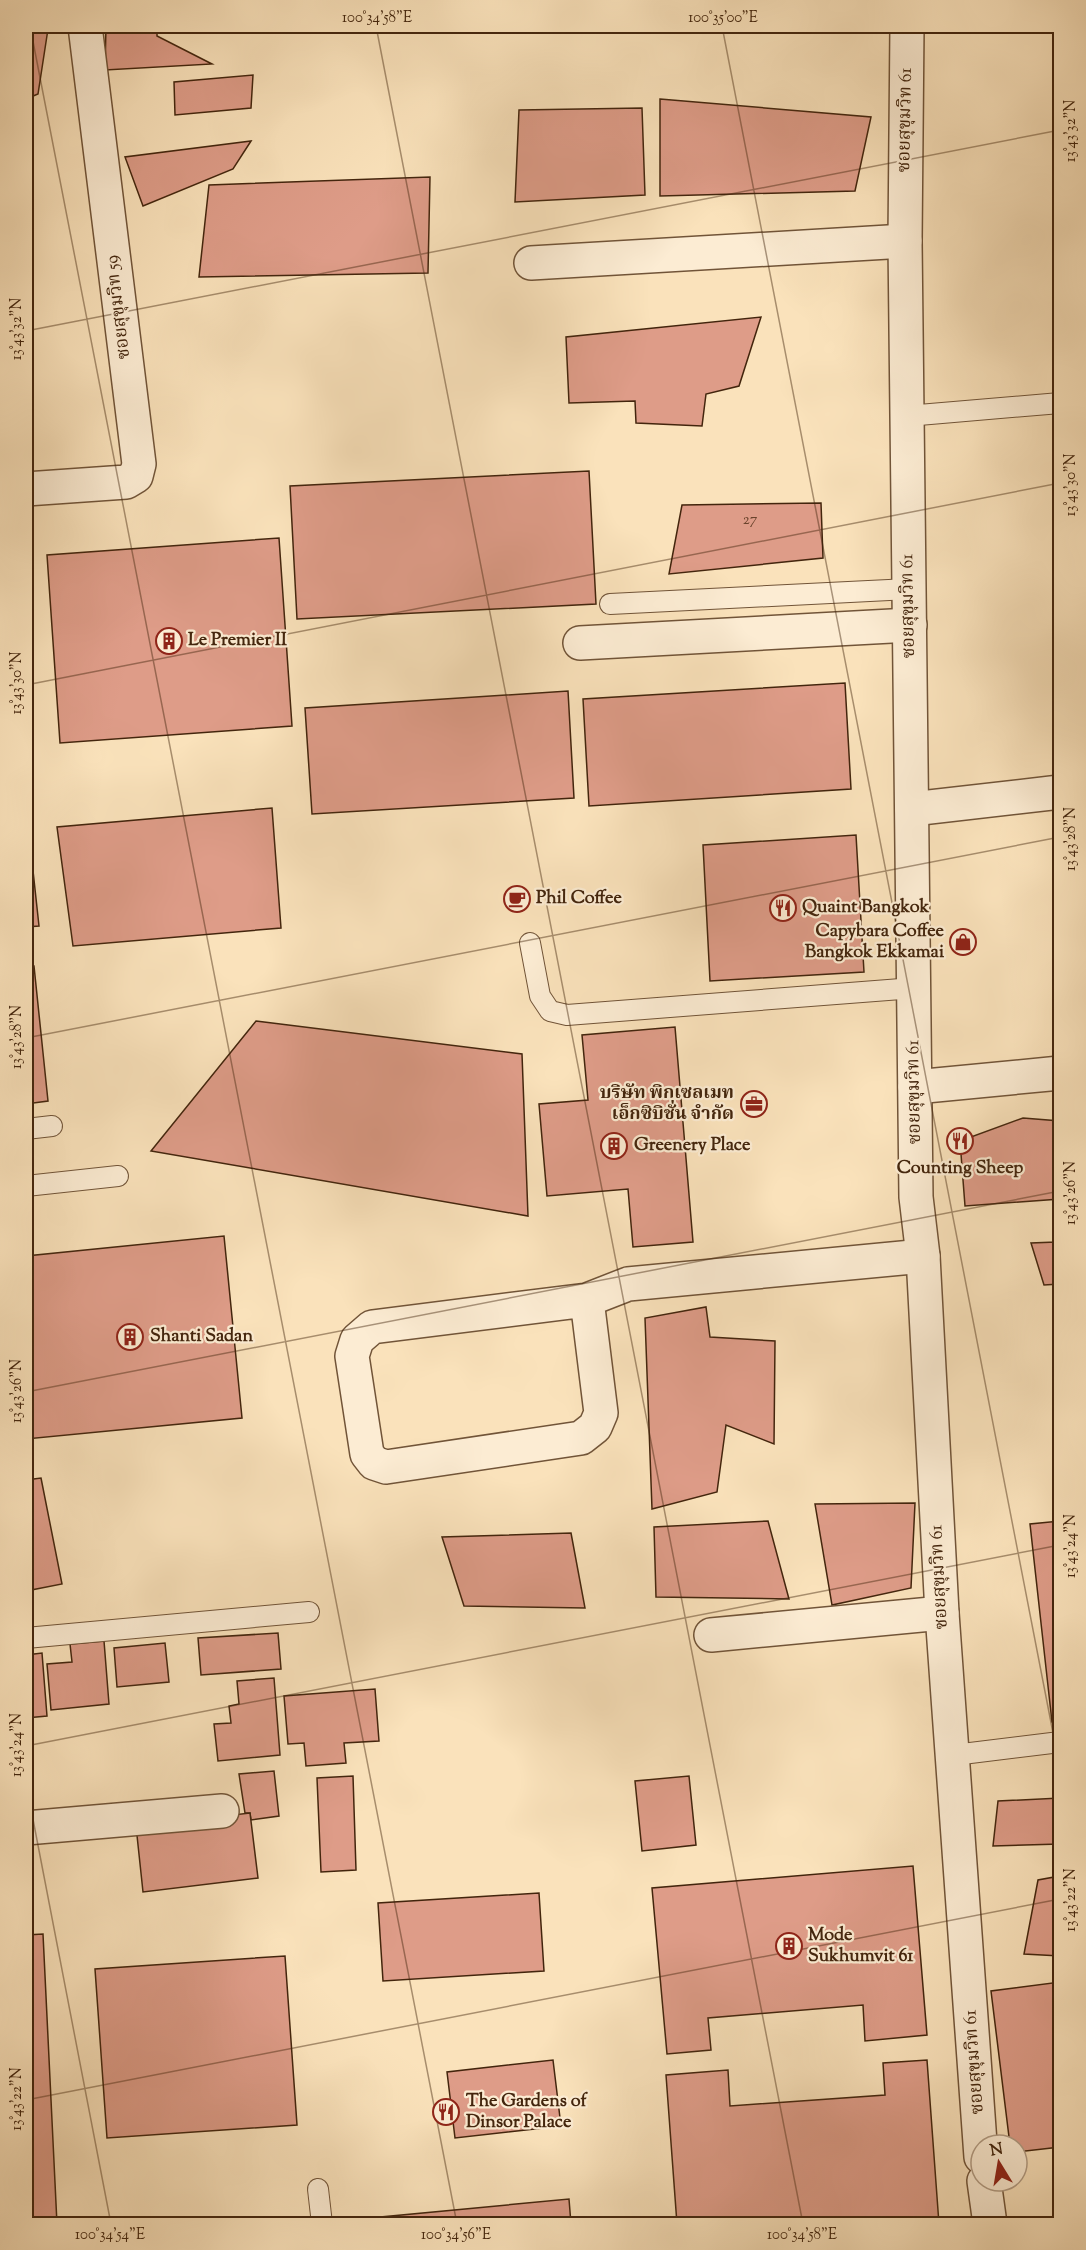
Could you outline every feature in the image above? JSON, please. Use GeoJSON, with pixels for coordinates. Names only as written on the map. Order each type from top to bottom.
{"type":"FeatureCollection","features":[{"type":"Feature","properties":{"kind":"street","name":"ซอยสุขุมวิท 59"},"geometry":{"type":"LineString","coordinates":[[26,489],[126,482],[136,476],[138,464],[85,26]]}},
{"type":"Feature","properties":{"kind":"street","name":"ซอยสุขุมวิท 61"},"geometry":{"type":"LineString","coordinates":[[907,26],[905,241],[916,1197],[923,1256],[942,1613],[979,2133]]}},
{"type":"Feature","properties":{"kind":"street"},"geometry":{"type":"LineString","coordinates":[[531,263],[905,241]]}},
{"type":"Feature","properties":{"kind":"street"},"geometry":{"type":"LineString","coordinates":[[580,643],[910,625]]}},
{"type":"Feature","properties":{"kind":"street"},"geometry":{"type":"LineString","coordinates":[[912,808],[1060,792]]}},
{"type":"Feature","properties":{"kind":"street"},"geometry":{"type":"LineString","coordinates":[[915,1087],[1060,1073]]}},
{"type":"Feature","properties":{"kind":"street"},"geometry":{"type":"LineString","coordinates":[[587,1300],[602,1413],[595,1427],[581,1438],[386,1467],[374,1463],[367,1454],[352,1356],[357,1340],[372,1328],[587,1300],[628,1284],[923,1256]]}},
{"type":"Feature","properties":{"kind":"street"},"geometry":{"type":"LineString","coordinates":[[711,1635],[942,1613]]}},
{"type":"Feature","properties":{"kind":"street"},"geometry":{"type":"LineString","coordinates":[[26,1828],[222,1811]]}},
{"type":"Feature","properties":{"kind":"street"},"geometry":{"type":"LineString","coordinates":[[986,2193],[990,2224]]}},
{"type":"Feature","properties":{"kind":"lane"},"geometry":{"type":"LineString","coordinates":[[907,416],[1060,404]]}},
{"type":"Feature","properties":{"kind":"lane"},"geometry":{"type":"LineString","coordinates":[[610,604],[909,589]]}},
{"type":"Feature","properties":{"kind":"lane"},"geometry":{"type":"LineString","coordinates":[[530,943],[540,996],[550,1011],[567,1015],[914,988]]}},
{"type":"Feature","properties":{"kind":"lane"},"geometry":{"type":"LineString","coordinates":[[26,1129],[52,1126]]}},
{"type":"Feature","properties":{"kind":"lane"},"geometry":{"type":"LineString","coordinates":[[26,1185],[118,1176]]}},
{"type":"Feature","properties":{"kind":"lane"},"geometry":{"type":"LineString","coordinates":[[26,1638],[309,1612]]}},
{"type":"Feature","properties":{"kind":"lane"},"geometry":{"type":"LineString","coordinates":[[954,1755],[1060,1742]]}},
{"type":"Feature","properties":{"kind":"lane"},"geometry":{"type":"LineString","coordinates":[[318,2189],[322,2224]]}},
{"type":"Feature","properties":{"kind":"building"},"geometry":{"type":"Polygon","coordinates":[[[106,26],[157,26],[157,36],[212,64],[105,70],[106,26]]]}},
{"type":"Feature","properties":{"kind":"building"},"geometry":{"type":"Polygon","coordinates":[[[48,29],[38,94],[26,99],[26,30],[48,29]]]}},
{"type":"Feature","properties":{"kind":"building"},"geometry":{"type":"Polygon","coordinates":[[[253,75],[251,108],[175,115],[174,82],[253,75]]]}},
{"type":"Feature","properties":{"kind":"building"},"geometry":{"type":"Polygon","coordinates":[[[660,99],[871,117],[855,191],[660,196],[660,99]]]}},
{"type":"Feature","properties":{"kind":"building"},"geometry":{"type":"Polygon","coordinates":[[[642,108],[645,195],[515,202],[519,110],[642,108]]]}},
{"type":"Feature","properties":{"kind":"building"},"geometry":{"type":"Polygon","coordinates":[[[251,141],[233,169],[143,206],[125,157],[251,141]]]}},
{"type":"Feature","properties":{"kind":"building"},"geometry":{"type":"Polygon","coordinates":[[[430,177],[428,273],[199,277],[209,185],[430,177]]]}},
{"type":"Feature","properties":{"kind":"building"},"geometry":{"type":"Polygon","coordinates":[[[761,317],[739,386],[706,394],[702,426],[636,423],[635,401],[569,403],[566,337],[761,317]]]}},
{"type":"Feature","properties":{"kind":"building"},"geometry":{"type":"Polygon","coordinates":[[[589,471],[596,604],[297,619],[290,486],[589,471]]]}},
{"type":"Feature","properties":{"kind":"building"},"geometry":{"type":"Polygon","coordinates":[[[821,503],[823,558],[669,574],[682,505],[821,503]]]}},
{"type":"Feature","properties":{"kind":"building","name":"Le Premier II"},"geometry":{"type":"Polygon","coordinates":[[[279,538],[292,726],[60,743],[47,555],[279,538]]]}},
{"type":"Feature","properties":{"kind":"building"},"geometry":{"type":"Polygon","coordinates":[[[845,683],[851,789],[589,806],[583,699],[845,683]]]}},
{"type":"Feature","properties":{"kind":"building"},"geometry":{"type":"Polygon","coordinates":[[[568,691],[574,798],[312,814],[305,708],[568,691]]]}},
{"type":"Feature","properties":{"kind":"building"},"geometry":{"type":"Polygon","coordinates":[[[26,806],[39,926],[26,927],[26,806]]]}},
{"type":"Feature","properties":{"kind":"building"},"geometry":{"type":"Polygon","coordinates":[[[272,808],[281,928],[73,946],[57,827],[272,808]]]}},
{"type":"Feature","properties":{"kind":"building","name":"Quaint Bangkok"},"geometry":{"type":"Polygon","coordinates":[[[856,835],[864,972],[710,981],[703,845],[856,835]]]}},
{"type":"Feature","properties":{"kind":"building"},"geometry":{"type":"Polygon","coordinates":[[[34,966],[48,1101],[26,1104],[26,967],[34,966]]]}},
{"type":"Feature","properties":{"kind":"building"},"geometry":{"type":"Polygon","coordinates":[[[256,1021],[522,1054],[528,1216],[151,1151],[256,1021]]]}},
{"type":"Feature","properties":{"kind":"building","name":"Greenery Place"},"geometry":{"type":"Polygon","coordinates":[[[675,1027],[693,1242],[633,1247],[628,1189],[547,1196],[539,1104],[588,1100],[582,1035],[675,1027]]]}},
{"type":"Feature","properties":{"kind":"building"},"geometry":{"type":"Polygon","coordinates":[[[1023,1118],[1060,1121],[1060,1199],[965,1206],[960,1141],[1023,1118]]]}},
{"type":"Feature","properties":{"kind":"building"},"geometry":{"type":"Polygon","coordinates":[[[1057,1213],[1060,1213],[1060,1284],[1044,1285],[1031,1243],[1056,1242],[1057,1213]]]}},
{"type":"Feature","properties":{"kind":"building","name":"Shanti Sadan"},"geometry":{"type":"Polygon","coordinates":[[[224,1236],[242,1418],[26,1439],[26,1256],[224,1236]]]}},
{"type":"Feature","properties":{"kind":"building"},"geometry":{"type":"Polygon","coordinates":[[[706,1307],[710,1337],[775,1341],[774,1444],[726,1425],[717,1492],[652,1509],[645,1318],[706,1307]]]}},
{"type":"Feature","properties":{"kind":"building"},"geometry":{"type":"Polygon","coordinates":[[[41,1478],[62,1584],[26,1591],[26,1480],[41,1478]]]}},
{"type":"Feature","properties":{"kind":"building"},"geometry":{"type":"Polygon","coordinates":[[[915,1503],[911,1588],[832,1605],[815,1504],[915,1503]]]}},
{"type":"Feature","properties":{"kind":"building"},"geometry":{"type":"Polygon","coordinates":[[[768,1521],[789,1599],[656,1597],[654,1527],[768,1521]]]}},
{"type":"Feature","properties":{"kind":"building"},"geometry":{"type":"Polygon","coordinates":[[[1060,1521],[1060,1721],[1052,1722],[1030,1524],[1060,1521]]]}},
{"type":"Feature","properties":{"kind":"building"},"geometry":{"type":"Polygon","coordinates":[[[571,1533],[585,1608],[464,1606],[442,1537],[571,1533]]]}},
{"type":"Feature","properties":{"kind":"building"},"geometry":{"type":"Polygon","coordinates":[[[278,1633],[281,1669],[201,1675],[198,1638],[278,1633]]]}},
{"type":"Feature","properties":{"kind":"building"},"geometry":{"type":"Polygon","coordinates":[[[104,1641],[109,1704],[51,1710],[47,1664],[72,1662],[70,1644],[104,1641]]]}},
{"type":"Feature","properties":{"kind":"building"},"geometry":{"type":"Polygon","coordinates":[[[165,1643],[169,1682],[117,1687],[114,1648],[165,1643]]]}},
{"type":"Feature","properties":{"kind":"building"},"geometry":{"type":"Polygon","coordinates":[[[42,1653],[47,1716],[26,1718],[26,1655],[42,1653]]]}},
{"type":"Feature","properties":{"kind":"building"},"geometry":{"type":"Polygon","coordinates":[[[274,1678],[280,1755],[218,1761],[214,1724],[231,1723],[229,1706],[239,1704],[237,1681],[274,1678]]]}},
{"type":"Feature","properties":{"kind":"building"},"geometry":{"type":"Polygon","coordinates":[[[375,1689],[379,1741],[344,1743],[346,1763],[306,1766],[304,1743],[288,1744],[284,1696],[375,1689]]]}},
{"type":"Feature","properties":{"kind":"building"},"geometry":{"type":"Polygon","coordinates":[[[274,1771],[279,1816],[251,1820],[250,1813],[245,1813],[239,1774],[274,1771]]]}},
{"type":"Feature","properties":{"kind":"building"},"geometry":{"type":"Polygon","coordinates":[[[353,1776],[356,1870],[321,1872],[317,1778],[353,1776]]]}},
{"type":"Feature","properties":{"kind":"building"},"geometry":{"type":"Polygon","coordinates":[[[689,1776],[696,1845],[642,1851],[635,1781],[689,1776]]]}},
{"type":"Feature","properties":{"kind":"building"},"geometry":{"type":"Polygon","coordinates":[[[1060,1798],[1060,1844],[993,1846],[998,1801],[1060,1798]]]}},
{"type":"Feature","properties":{"kind":"building"},"geometry":{"type":"Polygon","coordinates":[[[250,1813],[258,1878],[143,1892],[136,1826],[250,1813]]]}},
{"type":"Feature","properties":{"kind":"building","name":"Mode Sukhumvit 61"},"geometry":{"type":"Polygon","coordinates":[[[913,1866],[927,2035],[865,2041],[863,2005],[708,2018],[711,2050],[667,2054],[652,1888],[913,1866]]]}},
{"type":"Feature","properties":{"kind":"building"},"geometry":{"type":"Polygon","coordinates":[[[1060,1876],[1060,1956],[1024,1954],[1038,1880],[1060,1876]]]}},
{"type":"Feature","properties":{"kind":"building"},"geometry":{"type":"Polygon","coordinates":[[[539,1893],[544,1971],[383,1981],[378,1903],[539,1893]]]}},
{"type":"Feature","properties":{"kind":"building"},"geometry":{"type":"Polygon","coordinates":[[[43,1934],[57,2224],[26,2224],[26,1935],[43,1934]]]}},
{"type":"Feature","properties":{"kind":"building"},"geometry":{"type":"Polygon","coordinates":[[[285,1956],[297,2125],[107,2138],[95,1969],[285,1956]]]}},
{"type":"Feature","properties":{"kind":"building"},"geometry":{"type":"Polygon","coordinates":[[[1060,1982],[1060,2147],[1029,2151],[1029,2133],[1009,2133],[991,1991],[1060,1982]]]}},
{"type":"Feature","properties":{"kind":"building"},"geometry":{"type":"Polygon","coordinates":[[[553,2060],[561,2126],[455,2138],[447,2072],[553,2060]]]}},
{"type":"Feature","properties":{"kind":"building"},"geometry":{"type":"Polygon","coordinates":[[[927,2060],[939,2224],[677,2224],[666,2075],[728,2070],[730,2106],[885,2095],[883,2063],[927,2060]]]}},
{"type":"Feature","properties":{"kind":"building"},"geometry":{"type":"Polygon","coordinates":[[[569,2199],[571,2224],[350,2224],[349,2220],[569,2199]]]}},
{"type":"Feature","properties":{"kind":"place","name":"Le Premier II"},"geometry":{"type":"Point","coordinates":[169,641]}},
{"type":"Feature","properties":{"kind":"place","name":"Phil Coffee"},"geometry":{"type":"Point","coordinates":[517,899]}},
{"type":"Feature","properties":{"kind":"place","name":"Quaint Bangkok"},"geometry":{"type":"Point","coordinates":[783,908]}},
{"type":"Feature","properties":{"kind":"place","name":"Capybara Coffee Bangkok Ekkamai"},"geometry":{"type":"Point","coordinates":[963,942]}},
{"type":"Feature","properties":{"kind":"place","name":"บริษัท พิกเซลเมท เอ็กซิบิชั่น จำกัด"},"geometry":{"type":"Point","coordinates":[754,1104]}},
{"type":"Feature","properties":{"kind":"place","name":"Counting Sheep"},"geometry":{"type":"Point","coordinates":[960,1141]}},
{"type":"Feature","properties":{"kind":"place","name":"Greenery Place"},"geometry":{"type":"Point","coordinates":[614,1146]}},
{"type":"Feature","properties":{"kind":"place","name":"Shanti Sadan"},"geometry":{"type":"Point","coordinates":[130,1337]}},
{"type":"Feature","properties":{"kind":"place","name":"Mode Sukhumvit 61"},"geometry":{"type":"Point","coordinates":[789,1946]}},
{"type":"Feature","properties":{"kind":"place","name":"The Gardens of Dinsor Palace"},"geometry":{"type":"Point","coordinates":[446,2112]}}]}
